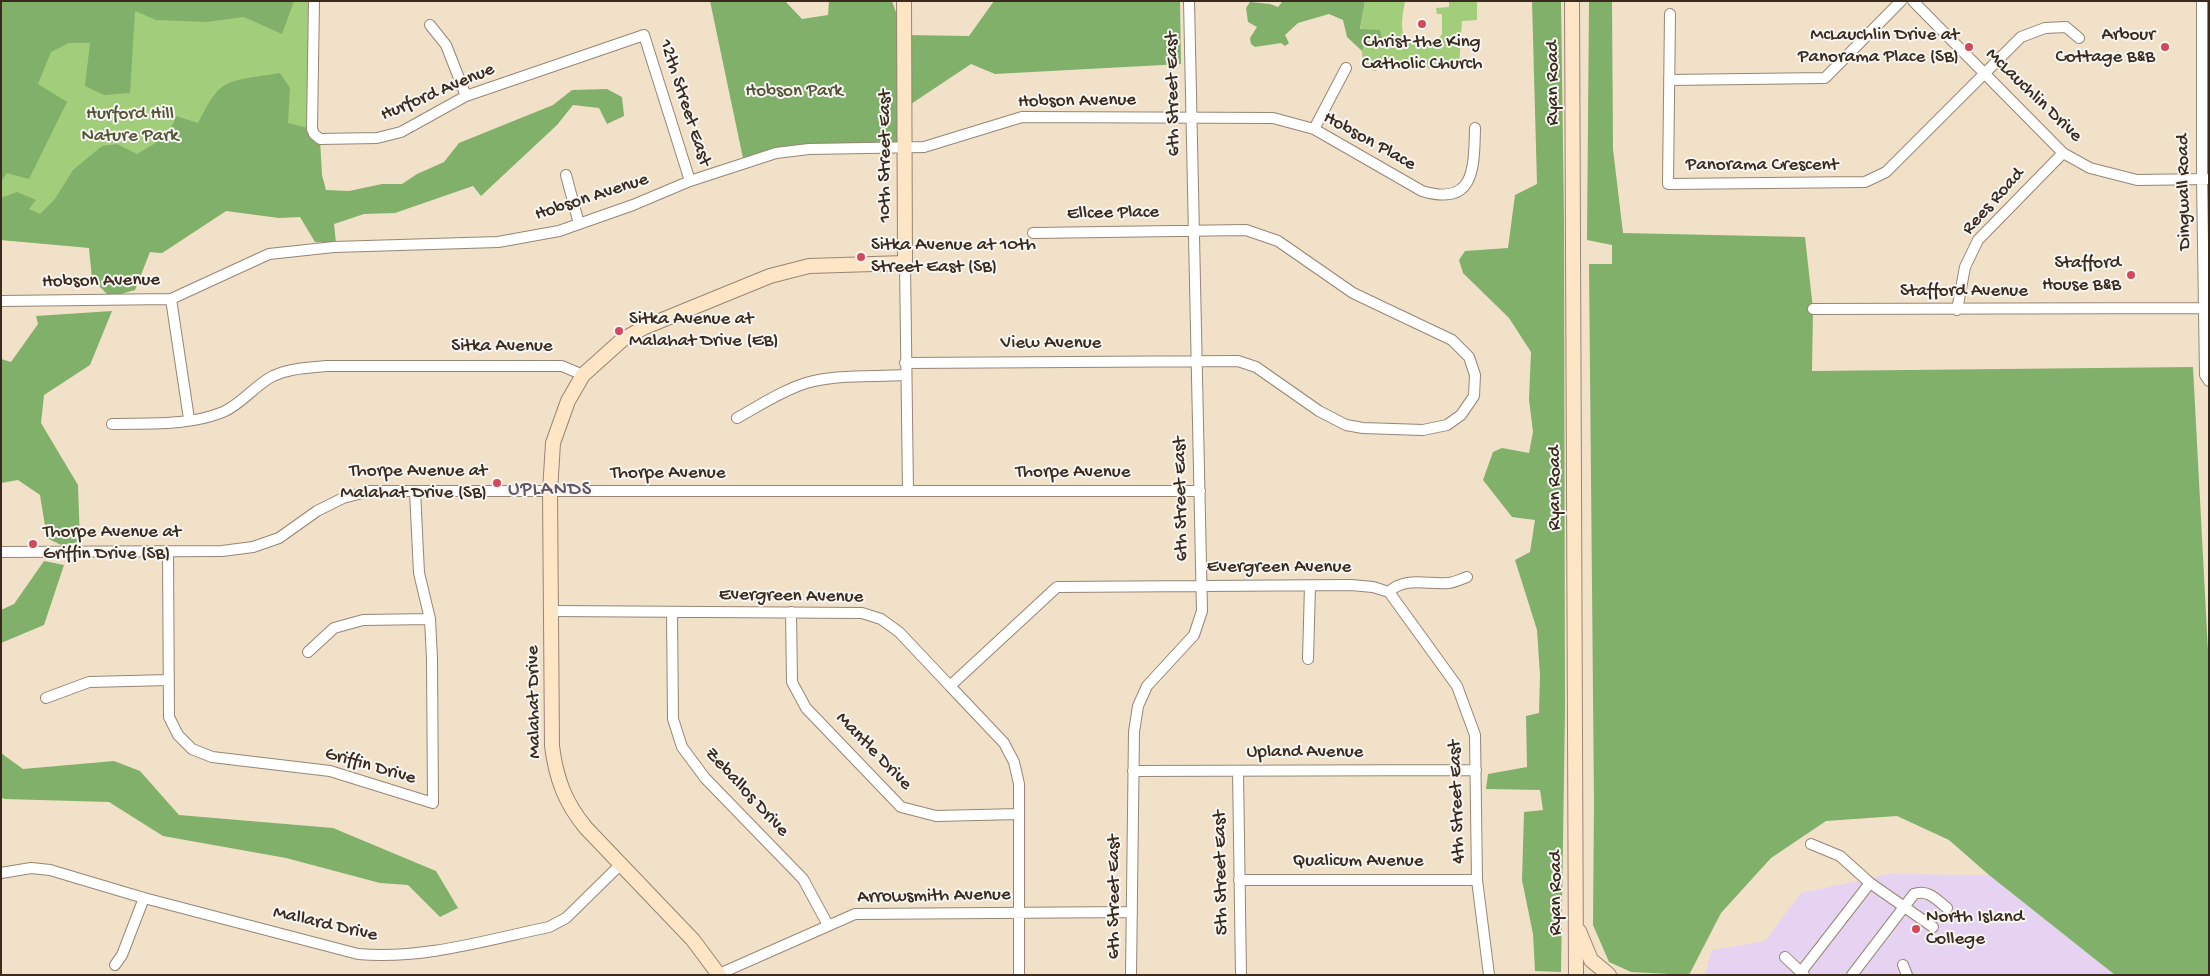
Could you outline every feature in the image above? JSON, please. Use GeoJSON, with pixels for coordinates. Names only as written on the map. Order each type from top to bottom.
{"type":"FeatureCollection","features":[{"type":"Feature","properties":{"kind":"street","name":"Hurford Avenue"},"geometry":{"type":"LineString","coordinates":[[314,1],[312,129],[314,134],[320,139],[377,138],[401,132],[466,96],[644,35]]}},
{"type":"Feature","properties":{"kind":"street","name":"10th Street East"},"geometry":{"type":"LineString","coordinates":[[904,1],[905,375],[908,491]]}},
{"type":"Feature","properties":{"kind":"street","name":"6th Street East"},"geometry":{"type":"LineString","coordinates":[[1131,975],[1134,732],[1138,706],[1147,686],[1194,634],[1202,611],[1189,1]]}},
{"type":"Feature","properties":{"kind":"street","name":"Ryan Road"},"geometry":{"type":"LineString","coordinates":[[1572,1],[1576,975]]}},
{"type":"Feature","properties":{"kind":"street"},"geometry":{"type":"LineString","coordinates":[[1669,80],[1825,78],[1901,1]]}},
{"type":"Feature","properties":{"kind":"street","name":"McLauchlin Drive"},"geometry":{"type":"LineString","coordinates":[[1913,1],[2063,153],[2090,168],[2137,180],[2205,179]]}},
{"type":"Feature","properties":{"kind":"street","name":"Dingwall Road"},"geometry":{"type":"LineString","coordinates":[[2202,1],[2206,58],[2205,308],[2206,374],[2209,380]]}},
{"type":"Feature","properties":{"kind":"street","name":"Panorama Crescent"},"geometry":{"type":"LineString","coordinates":[[1670,14],[1668,184],[1865,182],[1886,172],[1984,74]]}},
{"type":"Feature","properties":{"kind":"street"},"geometry":{"type":"LineString","coordinates":[[430,25],[446,45],[466,96]]}},
{"type":"Feature","properties":{"kind":"street"},"geometry":{"type":"LineString","coordinates":[[1984,74],[2021,37],[2045,28],[2066,27],[2079,38]]}},
{"type":"Feature","properties":{"kind":"street","name":"12th Street East"},"geometry":{"type":"LineString","coordinates":[[644,35],[690,181]]}},
{"type":"Feature","properties":{"kind":"street"},"geometry":{"type":"LineString","coordinates":[[1314,129],[1346,68]]}},
{"type":"Feature","properties":{"kind":"street","name":"Hobson Avenue"},"geometry":{"type":"LineString","coordinates":[[1,300],[171,299],[269,254],[334,247],[498,242],[559,231],[633,205],[690,181],[776,153],[809,149],[924,147],[1022,117],[1192,118]]}},
{"type":"Feature","properties":{"kind":"street","name":"Hobson Place"},"geometry":{"type":"LineString","coordinates":[[1192,118],[1273,118],[1314,129],[1422,192],[1439,197],[1457,193],[1469,181],[1474,162],[1475,128]]}},
{"type":"Feature","properties":{"kind":"street","name":"Rees Road"},"geometry":{"type":"LineString","coordinates":[[1957,310],[1965,267],[1978,240],[2063,153]]}},
{"type":"Feature","properties":{"kind":"street"},"geometry":{"type":"LineString","coordinates":[[566,176],[579,224]]}},
{"type":"Feature","properties":{"kind":"street","name":"Ellcee Place"},"geometry":{"type":"LineString","coordinates":[[1032,233],[1246,230],[1261,234],[1278,241],[1353,293],[1452,340],[1469,357],[1475,375],[1474,396],[1461,415],[1447,425],[1423,430],[1363,428],[1346,425],[1319,410],[1256,367],[1238,361],[1197,361]]}},
{"type":"Feature","properties":{"kind":"street"},"geometry":{"type":"LineString","coordinates":[[583,375],[622,340],[645,327],[770,276],[808,266],[905,263]]}},
{"type":"Feature","properties":{"kind":"street"},"geometry":{"type":"LineString","coordinates":[[171,299],[189,420]]}},
{"type":"Feature","properties":{"kind":"street","name":"Stafford Avenue"},"geometry":{"type":"LineString","coordinates":[[1814,309],[2205,308]]}},
{"type":"Feature","properties":{"kind":"street","name":"View Avenue"},"geometry":{"type":"LineString","coordinates":[[905,363],[1197,361]]}},
{"type":"Feature","properties":{"kind":"street","name":"Sitka Avenue"},"geometry":{"type":"LineString","coordinates":[[112,424],[168,423],[225,411],[273,376],[297,368],[326,366],[562,366],[583,375]]}},
{"type":"Feature","properties":{"kind":"street","name":"Malahat Drive"},"geometry":{"type":"LineString","coordinates":[[583,375],[568,401],[553,443],[550,491],[552,746],[555,768],[559,784],[574,813],[692,939],[719,975]]}},
{"type":"Feature","properties":{"kind":"street"},"geometry":{"type":"LineString","coordinates":[[737,418],[777,396],[806,383],[832,379],[905,375]]}},
{"type":"Feature","properties":{"kind":"street","name":"Thorpe Avenue"},"geometry":{"type":"LineString","coordinates":[[1,552],[222,551],[253,547],[279,538],[317,511],[343,498],[370,491],[1200,491]]}},
{"type":"Feature","properties":{"kind":"street","name":"Griffin Drive"},"geometry":{"type":"LineString","coordinates":[[168,551],[169,717],[178,735],[192,749],[212,757],[330,771],[433,803],[430,619],[419,573],[415,491]]}},
{"type":"Feature","properties":{"kind":"street"},"geometry":{"type":"LineString","coordinates":[[1389,592],[1395,586],[1405,583],[1449,583],[1467,577]]}},
{"type":"Feature","properties":{"kind":"street","name":"Evergreen Avenue"},"geometry":{"type":"LineString","coordinates":[[552,611],[862,613],[881,619],[899,632],[950,686],[1057,587],[1202,585],[1358,586],[1389,592]]}},
{"type":"Feature","properties":{"kind":"street"},"geometry":{"type":"LineString","coordinates":[[1308,659],[1310,586]]}},
{"type":"Feature","properties":{"kind":"street","name":"4th Street East"},"geometry":{"type":"LineString","coordinates":[[1389,592],[1457,686],[1475,735],[1478,880],[1489,975]]}},
{"type":"Feature","properties":{"kind":"street","name":"Zeballos Drive"},"geometry":{"type":"LineString","coordinates":[[672,612],[673,719],[682,747],[705,778],[803,879],[828,925]]}},
{"type":"Feature","properties":{"kind":"street","name":"Mantle Drive"},"geometry":{"type":"LineString","coordinates":[[791,612],[792,682],[806,708],[901,807],[936,816],[1019,814]]}},
{"type":"Feature","properties":{"kind":"street"},"geometry":{"type":"LineString","coordinates":[[308,652],[334,628],[363,620],[430,619]]}},
{"type":"Feature","properties":{"kind":"street"},"geometry":{"type":"LineString","coordinates":[[46,698],[89,682],[169,680]]}},
{"type":"Feature","properties":{"kind":"street"},"geometry":{"type":"LineString","coordinates":[[950,686],[1004,743],[1014,762],[1019,784],[1019,975]]}},
{"type":"Feature","properties":{"kind":"street","name":"Upland Avenue"},"geometry":{"type":"LineString","coordinates":[[1133,771],[1476,770]]}},
{"type":"Feature","properties":{"kind":"street","name":"5th Street East"},"geometry":{"type":"LineString","coordinates":[[1238,771],[1241,975]]}},
{"type":"Feature","properties":{"kind":"street"},"geometry":{"type":"LineString","coordinates":[[1811,844],[1840,856],[1870,883],[1933,927]]}},
{"type":"Feature","properties":{"kind":"street","name":"Mallard Drive"},"geometry":{"type":"LineString","coordinates":[[1,873],[31,868],[50,870],[144,898],[358,954],[408,956],[549,927],[566,918],[621,864]]}},
{"type":"Feature","properties":{"kind":"street","name":"Qualicum Avenue"},"geometry":{"type":"LineString","coordinates":[[1240,880],[1478,880]]}},
{"type":"Feature","properties":{"kind":"street"},"geometry":{"type":"LineString","coordinates":[[1785,958],[1803,973],[1870,883]]}},
{"type":"Feature","properties":{"kind":"street"},"geometry":{"type":"LineString","coordinates":[[1852,975],[1914,894],[1924,892],[1930,894],[1947,908]]}},
{"type":"Feature","properties":{"kind":"street"},"geometry":{"type":"LineString","coordinates":[[115,965],[122,955],[144,898]]}},
{"type":"Feature","properties":{"kind":"street","name":"Arrowsmith Avenue"},"geometry":{"type":"LineString","coordinates":[[719,975],[855,914],[1132,912]]}},
{"type":"Feature","properties":{"kind":"street"},"geometry":{"type":"LineString","coordinates":[[1576,922],[1591,960],[1609,975]]}},
{"type":"Feature","properties":{"kind":"shaded area","name":"North Island College"},"geometry":{"type":"Polygon","coordinates":[[[1889,874],[1989,875],[2115,975],[1705,975],[1712,950],[1765,941],[1801,893],[1889,874]]]}},
{"type":"Feature","properties":{"kind":"green space","name":"Hurford Hill Nature Park"},"geometry":{"type":"Polygon","coordinates":[[[1,1],[314,1],[312,129],[301,211],[226,211],[162,253],[1,240],[1,1]]]}},
{"type":"Feature","properties":{"kind":"green space"},"geometry":{"type":"Polygon","coordinates":[[[1,1],[294,1],[282,34],[244,17],[206,22],[156,20],[135,11],[130,93],[104,95],[85,86],[90,43],[69,43],[51,52],[38,84],[67,102],[29,179],[7,173],[1,182],[1,1]]]}},
{"type":"Feature","properties":{"kind":"green space","name":"Hobson Park"},"geometry":{"type":"Polygon","coordinates":[[[710,1],[785,1],[802,19],[828,15],[829,1],[892,1],[904,35],[969,36],[994,1],[1180,1],[1181,64],[995,74],[971,64],[905,108],[905,148],[809,149],[744,163],[710,1]]]}},
{"type":"Feature","properties":{"kind":"green space"},"geometry":{"type":"Polygon","coordinates":[[[1283,1],[1365,1],[1360,29],[1380,30],[1382,39],[1367,39],[1362,51],[1347,37],[1343,20],[1329,14],[1298,23],[1285,35],[1289,43],[1285,46],[1281,43],[1255,47],[1251,44],[1250,38],[1257,27],[1248,22],[1246,8],[1250,2],[1270,4],[1278,7],[1283,1]]]}},
{"type":"Feature","properties":{"kind":"green space"},"geometry":{"type":"Polygon","coordinates":[[[1365,1],[1405,1],[1402,26],[1406,40],[1438,39],[1442,34],[1442,14],[1437,14],[1436,8],[1449,7],[1449,1],[1477,1],[1477,20],[1462,21],[1459,67],[1410,69],[1379,62],[1376,71],[1363,68],[1362,51],[1367,39],[1382,38],[1360,30],[1365,1]]]}},
{"type":"Feature","properties":{"kind":"green space"},"geometry":{"type":"Polygon","coordinates":[[[1532,1],[1561,1],[1564,220],[1565,710],[1561,972],[1535,971],[1533,934],[1522,880],[1524,812],[1543,810],[1540,790],[1486,789],[1488,774],[1527,767],[1526,716],[1539,713],[1540,676],[1537,630],[1515,560],[1530,552],[1535,520],[1512,517],[1483,480],[1493,452],[1502,448],[1529,453],[1533,432],[1529,399],[1531,352],[1509,318],[1463,273],[1459,260],[1465,251],[1508,248],[1515,195],[1537,184],[1532,1]]]}},
{"type":"Feature","properties":{"kind":"green space"},"geometry":{"type":"Polygon","coordinates":[[[1589,1],[1612,1],[1613,149],[1623,233],[1805,237],[1813,309],[1812,371],[2193,367],[2209,670],[2209,975],[2115,975],[1989,875],[1949,840],[1897,816],[1826,821],[1771,858],[1721,913],[1689,975],[1631,972],[1609,962],[1593,925],[1594,802],[1589,264],[1612,264],[1612,245],[1587,240],[1589,1]]]}},
{"type":"Feature","properties":{"kind":"green space"},"geometry":{"type":"Polygon","coordinates":[[[280,73],[290,88],[288,123],[312,129],[320,139],[322,175],[326,190],[349,191],[382,184],[402,184],[417,174],[444,162],[459,143],[553,105],[572,90],[607,89],[622,97],[624,116],[607,124],[599,108],[573,105],[557,125],[481,196],[473,186],[395,213],[364,214],[334,224],[336,243],[315,242],[300,217],[279,218],[226,211],[162,253],[150,252],[135,290],[110,297],[92,279],[89,248],[1,240],[1,198],[17,192],[36,200],[29,209],[40,214],[55,199],[73,170],[102,146],[117,144],[137,154],[166,135],[176,116],[198,123],[215,94],[227,84],[241,79],[280,73]]]}},
{"type":"Feature","properties":{"kind":"green space"},"geometry":{"type":"Polygon","coordinates":[[[112,311],[90,365],[44,395],[41,423],[78,485],[80,542],[61,545],[47,538],[40,495],[18,480],[1,483],[1,359],[11,362],[38,324],[36,316],[112,311]]]}},
{"type":"Feature","properties":{"kind":"green space"},"geometry":{"type":"Polygon","coordinates":[[[44,561],[64,565],[44,625],[1,643],[1,610],[14,604],[44,561]]]}},
{"type":"Feature","properties":{"kind":"green space"},"geometry":{"type":"Polygon","coordinates":[[[1,753],[23,769],[114,761],[140,771],[179,815],[333,828],[436,871],[458,908],[440,917],[408,885],[380,883],[286,858],[163,836],[109,802],[4,799],[1,797],[1,753]]]}},
{"type":"Feature","properties":{"kind":"place","name":"Christ the King Catholic Church"},"geometry":{"type":"Point","coordinates":[1422,24]}},
{"type":"Feature","properties":{"kind":"place","name":"McLauchlin Drive at Panorama Place (SB)"},"geometry":{"type":"Point","coordinates":[1969,47]}},
{"type":"Feature","properties":{"kind":"place","name":"Arbour Cottage B&B"},"geometry":{"type":"Point","coordinates":[2165,47]}},
{"type":"Feature","properties":{"kind":"place","name":"Sitka Avenue at 10th Street East (SB)"},"geometry":{"type":"Point","coordinates":[861,257]}},
{"type":"Feature","properties":{"kind":"place","name":"Stafford House B&B"},"geometry":{"type":"Point","coordinates":[2131,275]}},
{"type":"Feature","properties":{"kind":"place","name":"Sitka Avenue at Malahat Drive (EB)"},"geometry":{"type":"Point","coordinates":[619,331]}},
{"type":"Feature","properties":{"kind":"place","name":"Thorpe Avenue at Malahat Drive (SB)"},"geometry":{"type":"Point","coordinates":[497,483]}},
{"type":"Feature","properties":{"kind":"place","name":"Thorpe Avenue at Griffin Drive (SB)"},"geometry":{"type":"Point","coordinates":[33,544]}},
{"type":"Feature","properties":{"kind":"place","name":"North Island College"},"geometry":{"type":"Point","coordinates":[1916,929]}},
{"type":"Feature","properties":{"kind":"district","name":"UPLANDS"},"geometry":{"type":"Point","coordinates":[550,491]}}]}
